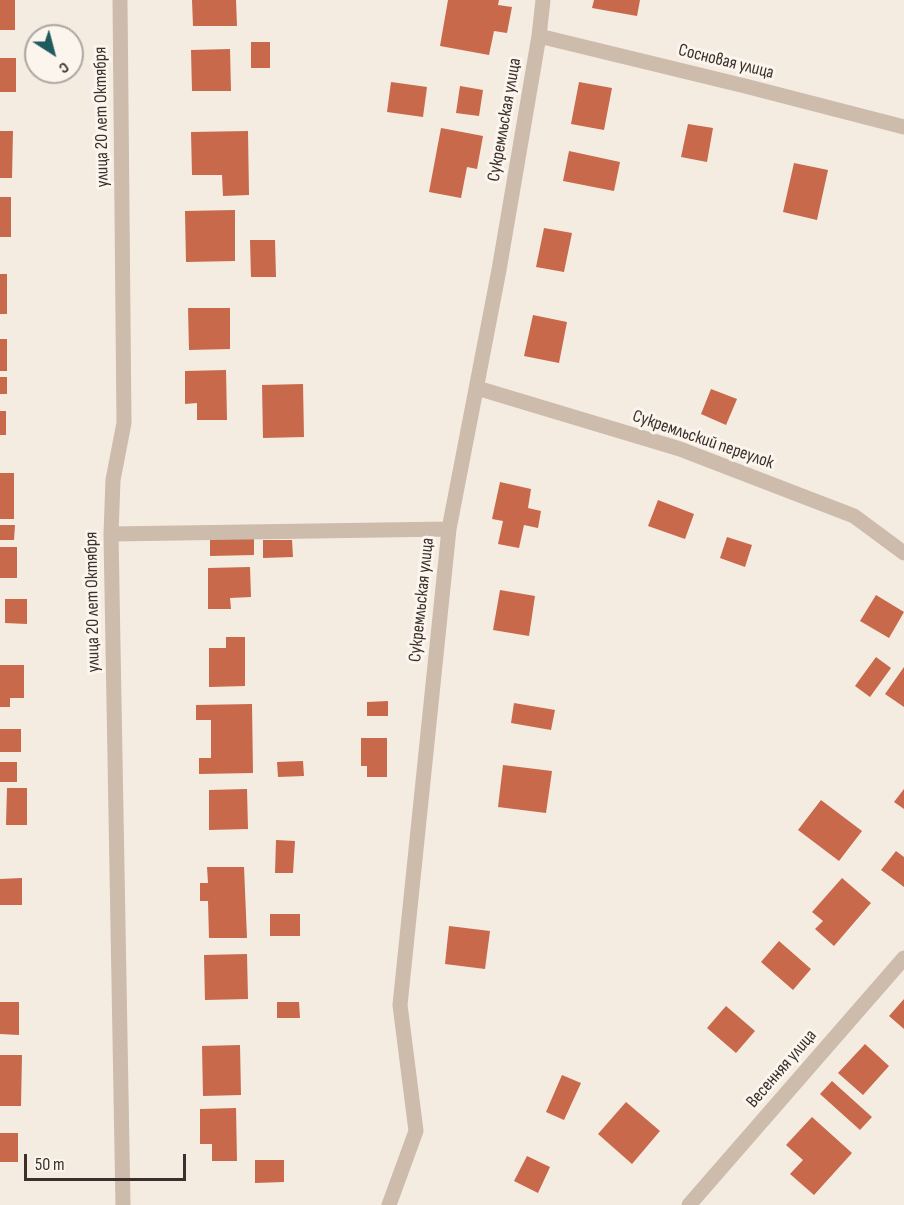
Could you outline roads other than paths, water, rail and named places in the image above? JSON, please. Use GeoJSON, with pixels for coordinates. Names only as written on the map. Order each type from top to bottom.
{"type":"FeatureCollection","features":[{"type":"Feature","properties":{"kind":"street","name":"улица 20 лет Октября"},"geometry":{"type":"LineString","coordinates":[[120,0],[124,423],[113,480],[111,534],[123,1205]]}},
{"type":"Feature","properties":{"kind":"street","name":"Сукремльская улица"},"geometry":{"type":"LineString","coordinates":[[389,1205],[416,1131],[400,1005],[449,529],[477,388],[539,36],[543,0]]}},
{"type":"Feature","properties":{"kind":"street","name":"Сосновая улица"},"geometry":{"type":"LineString","coordinates":[[539,36],[904,127]]}},
{"type":"Feature","properties":{"kind":"street","name":"Сукремльский переулок"},"geometry":{"type":"LineString","coordinates":[[477,388],[680,449],[854,516],[904,553]]}},
{"type":"Feature","properties":{"kind":"street"},"geometry":{"type":"LineString","coordinates":[[111,534],[449,529]]}},
{"type":"Feature","properties":{"kind":"street","name":"Весенняя улица"},"geometry":{"type":"LineString","coordinates":[[689,1205],[904,958]]}}]}
